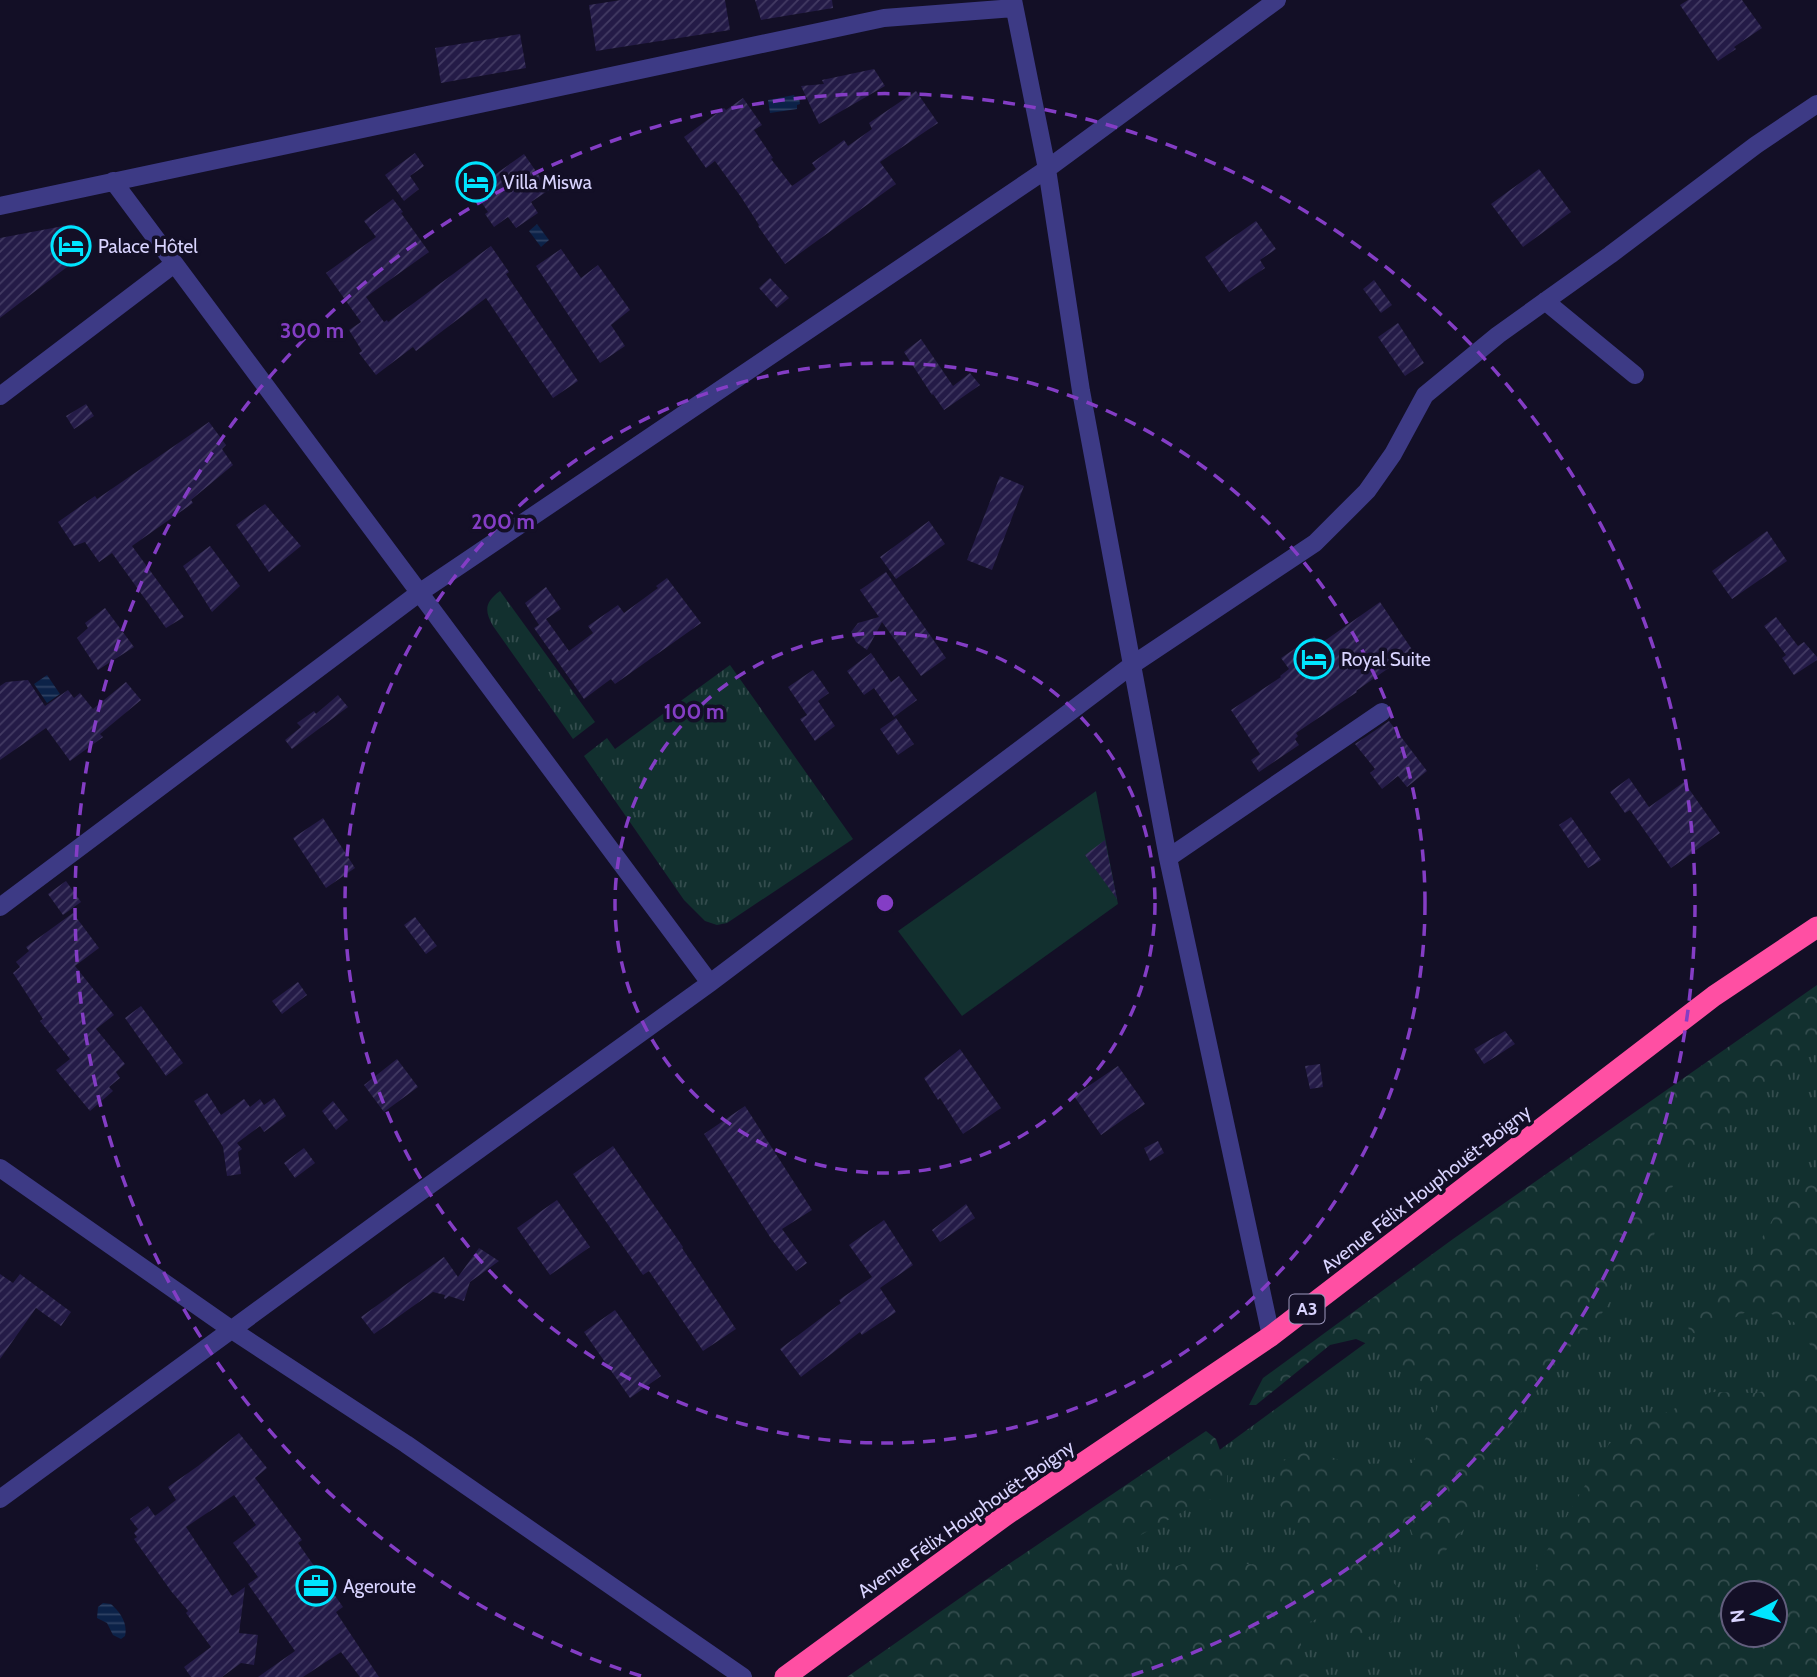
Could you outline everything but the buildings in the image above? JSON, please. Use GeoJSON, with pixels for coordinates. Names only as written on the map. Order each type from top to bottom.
{"type":"FeatureCollection","features":[{"type":"Feature","properties":{"kind":"highway","name":"Avenue Félix Houphouët-Boigny"},"geometry":{"type":"LineString","coordinates":[[785,1677],[1006,1515],[1271,1336],[1714,996],[1817,927]]}},
{"type":"Feature","properties":{"kind":"street"},"geometry":{"type":"LineString","coordinates":[[0,907],[419,593],[1047,169],[1277,0]]}},
{"type":"Feature","properties":{"kind":"street"},"geometry":{"type":"LineString","coordinates":[[0,206],[884,18],[1014,4],[1047,169],[1081,391],[1168,858],[1271,1336]]}},
{"type":"Feature","properties":{"kind":"street"},"geometry":{"type":"LineString","coordinates":[[0,1499],[710,984],[1132,665],[1315,543],[1367,491],[1393,454],[1425,395],[1498,335],[1756,145],[1817,104]]}},
{"type":"Feature","properties":{"kind":"street"},"geometry":{"type":"LineString","coordinates":[[113,181],[710,984]]}},
{"type":"Feature","properties":{"kind":"street"},"geometry":{"type":"LineString","coordinates":[[0,396],[174,264]]}},
{"type":"Feature","properties":{"kind":"street"},"geometry":{"type":"LineString","coordinates":[[1545,302],[1635,375]]}},
{"type":"Feature","properties":{"kind":"street"},"geometry":{"type":"LineString","coordinates":[[1168,858],[1382,712]]}},
{"type":"Feature","properties":{"kind":"street"},"geometry":{"type":"LineString","coordinates":[[0,1168],[232,1330],[406,1444],[743,1677]]}},
{"type":"Feature","properties":{"kind":"green space"},"geometry":{"type":"Polygon","coordinates":[[[500,591],[595,722],[573,739],[490,620],[487,611],[489,603],[500,591]]]}},
{"type":"Feature","properties":{"kind":"green space"},"geometry":{"type":"Polygon","coordinates":[[[730,665],[853,839],[727,923],[717,925],[705,921],[684,900],[584,756],[607,738],[615,749],[730,665]]]}},
{"type":"Feature","properties":{"kind":"green space"},"geometry":{"type":"Polygon","coordinates":[[[1096,791],[1118,904],[962,1016],[898,931],[1096,791]]]}},
{"type":"Feature","properties":{"kind":"green space"},"geometry":{"type":"Polygon","coordinates":[[[1817,985],[1817,1047],[1792,1060],[1708,1136],[1664,1199],[1653,1239],[1598,1319],[1567,1350],[1489,1454],[1483,1492],[1463,1530],[1436,1562],[1423,1561],[1410,1528],[1395,1532],[1385,1554],[1384,1572],[1400,1590],[1394,1620],[1363,1641],[1341,1634],[1321,1617],[1301,1626],[1301,1651],[1323,1677],[847,1677],[1206,1431],[1216,1439],[1227,1470],[1227,1485],[1214,1498],[1186,1510],[1108,1556],[1116,1574],[1141,1579],[1191,1561],[1266,1565],[1293,1558],[1300,1540],[1275,1496],[1282,1462],[1302,1449],[1317,1451],[1348,1464],[1412,1463],[1429,1432],[1438,1406],[1383,1351],[1356,1339],[1330,1345],[1256,1405],[1249,1405],[1263,1378],[1453,1239],[1817,985]]]}},
{"type":"Feature","properties":{"kind":"green space"},"geometry":{"type":"Polygon","coordinates":[[[1817,1012],[1817,1677],[910,1677],[1817,1012]]]}},
{"type":"Feature","properties":{"kind":"green space"},"geometry":{"type":"Polygon","coordinates":[[[1817,1176],[1817,1677],[1516,1677],[1520,1597],[1609,1444],[1656,1417],[1711,1392],[1756,1393],[1797,1383],[1813,1349],[1794,1322],[1754,1308],[1703,1337],[1689,1331],[1686,1313],[1721,1291],[1745,1267],[1786,1196],[1817,1176]]]}},
{"type":"Feature","properties":{"kind":"water"},"geometry":{"type":"Polygon","coordinates":[[[794,95],[799,97],[800,104],[797,109],[770,113],[768,100],[794,95]]]}},
{"type":"Feature","properties":{"kind":"water"},"geometry":{"type":"Polygon","coordinates":[[[537,224],[549,240],[541,247],[529,231],[537,224]]]}},
{"type":"Feature","properties":{"kind":"water"},"geometry":{"type":"Polygon","coordinates":[[[47,675],[60,694],[47,703],[34,684],[47,675]]]}},
{"type":"Feature","properties":{"kind":"water"},"geometry":{"type":"Polygon","coordinates":[[[103,1603],[111,1604],[122,1618],[126,1631],[121,1639],[113,1635],[107,1623],[97,1618],[98,1607],[103,1603]]]}},
{"type":"Feature","properties":{"kind":"place","name":"Villa Miswa"},"geometry":{"type":"Point","coordinates":[476,182]}},
{"type":"Feature","properties":{"kind":"place","name":"Palace Hôtel"},"geometry":{"type":"Point","coordinates":[71,246]}},
{"type":"Feature","properties":{"kind":"place","name":"Royal Suite"},"geometry":{"type":"Point","coordinates":[1314,659]}},
{"type":"Feature","properties":{"kind":"place","name":"Ageroute"},"geometry":{"type":"Point","coordinates":[316,1586]}}]}
